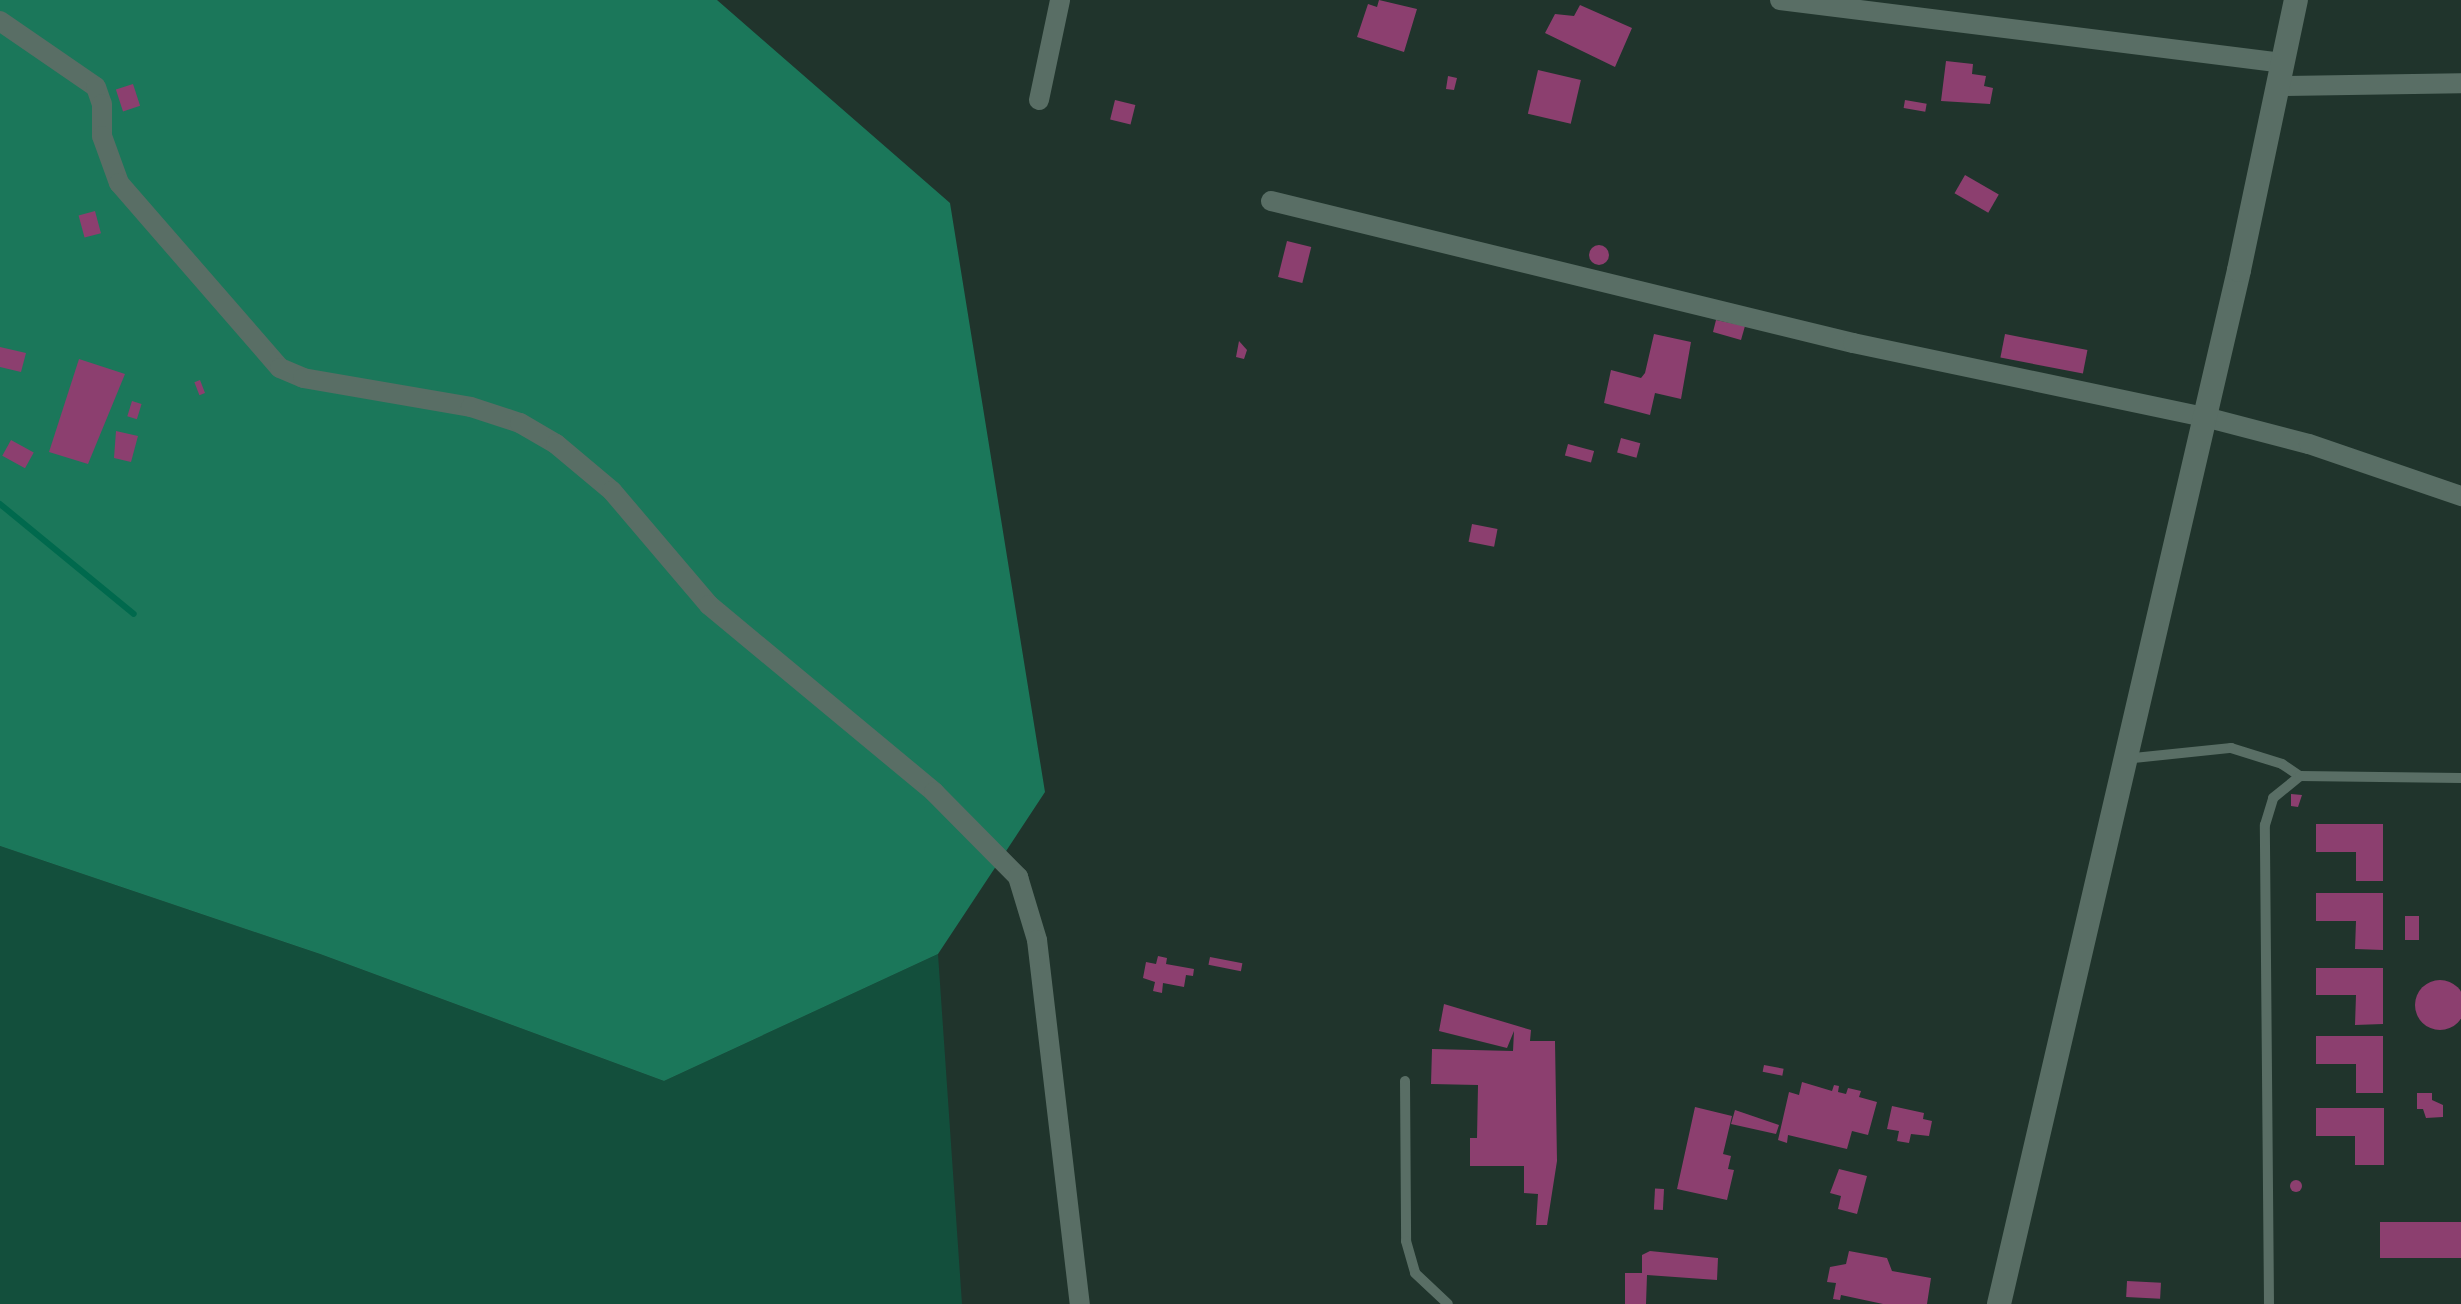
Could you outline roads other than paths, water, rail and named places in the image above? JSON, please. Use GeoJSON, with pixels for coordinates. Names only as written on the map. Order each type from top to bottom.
{"type":"FeatureCollection","features":[{"type":"Feature","properties":{"kind":"street"},"geometry":{"type":"LineString","coordinates":[[1039,100],[1060,0]]}},
{"type":"Feature","properties":{"kind":"street"},"geometry":{"type":"LineString","coordinates":[[1780,0],[2281,74],[2461,83]]}},
{"type":"Feature","properties":{"kind":"street"},"geometry":{"type":"LineString","coordinates":[[1999,1304],[2123,759],[2205,417],[2296,0]]}},
{"type":"Feature","properties":{"kind":"street"},"geometry":{"type":"LineString","coordinates":[[0,21],[96,87],[102,104],[102,136],[119,183],[280,368],[303,378],[471,407],[520,423],[556,444],[612,491],[709,605],[934,792],[1018,877],[1037,940],[1080,1304]]}},
{"type":"Feature","properties":{"kind":"street"},"geometry":{"type":"LineString","coordinates":[[1271,201],[1853,343],[2205,417],[2309,444],[2461,496]]}},
{"type":"Feature","properties":{"kind":"lane"},"geometry":{"type":"LineString","coordinates":[[2123,759],[2231,748],[2282,764],[2300,776],[2461,778]]}},
{"type":"Feature","properties":{"kind":"lane"},"geometry":{"type":"LineString","coordinates":[[2269,1304],[2265,825],[2273,798],[2300,776]]}},
{"type":"Feature","properties":{"kind":"lane"},"geometry":{"type":"LineString","coordinates":[[1405,1081],[1406,1241],[1415,1273],[1448,1304]]}},
{"type":"Feature","properties":{"kind":"waterway"},"geometry":{"type":"LineString","coordinates":[[0,504],[134,614]]}}]}
